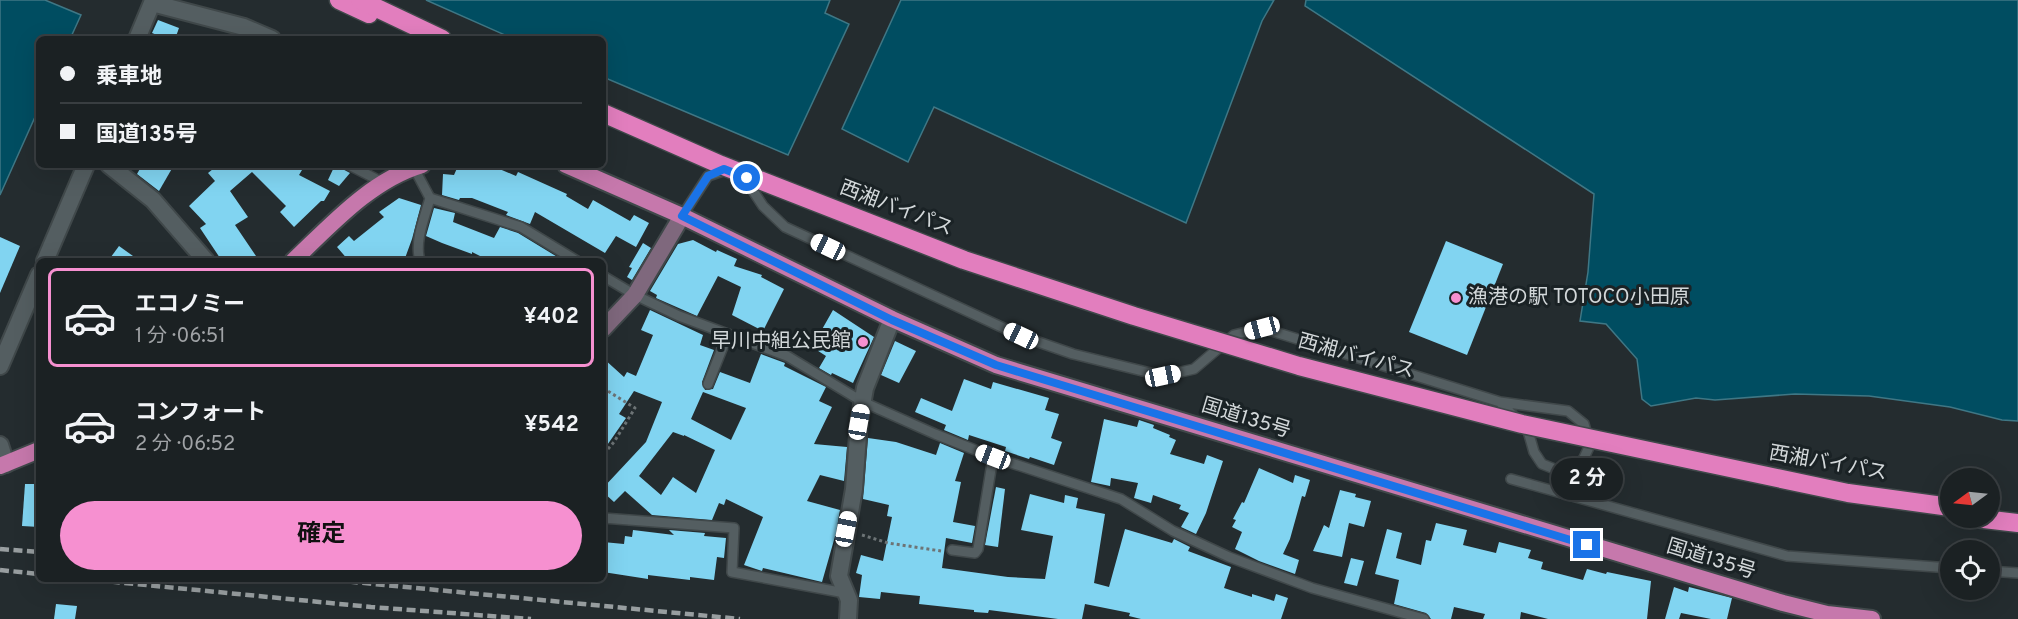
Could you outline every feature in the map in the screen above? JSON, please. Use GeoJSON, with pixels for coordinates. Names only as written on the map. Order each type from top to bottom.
{"type":"FeatureCollection","features":[{"type":"Feature","properties":{"kind":"highway"},"geometry":{"type":"LineString","coordinates":[[339,0],[413,36]]}},
{"type":"Feature","properties":{"kind":"highway"},"geometry":{"type":"LineString","coordinates":[[360,0],[436,36]]}},
{"type":"Feature","properties":{"kind":"highway","name":"西湘バイパス"},"geometry":{"type":"LineString","coordinates":[[606,114],[721,165],[964,260],[1134,316],[1299,366],[1533,427],[1848,493],[1940,506]]}},
{"type":"Feature","properties":{"kind":"highway","name":"西湘バイパス"},"geometry":{"type":"LineString","coordinates":[[606,126],[707,170],[962,268],[1286,372],[1531,435],[1782,488],[1847,500],[1940,513]]}},
{"type":"Feature","properties":{"kind":"highway"},"geometry":{"type":"LineString","coordinates":[[296,258],[342,214],[384,183],[414,168]]}},
{"type":"Feature","properties":{"kind":"highway","name":"国道135号"},"geometry":{"type":"LineString","coordinates":[[573,168],[682,216],[892,320],[996,365],[1783,603],[1827,614],[1872,619]]}},
{"type":"Feature","properties":{"kind":"highway"},"geometry":{"type":"LineString","coordinates":[[3,465],[36,451]]}},
{"type":"Feature","properties":{"kind":"highway"},"geometry":{"type":"LineString","coordinates":[[2000,514],[2018,516]]}},
{"type":"Feature","properties":{"kind":"highway"},"geometry":{"type":"LineString","coordinates":[[2000,521],[2018,523]]}},
{"type":"Feature","properties":{"kind":"main road"},"geometry":{"type":"LineString","coordinates":[[606,325],[635,296],[682,216]]}},
{"type":"Feature","properties":{"kind":"street"},"geometry":{"type":"LineString","coordinates":[[138,36],[152,3],[244,27],[266,36]]}},
{"type":"Feature","properties":{"kind":"street"},"geometry":{"type":"LineString","coordinates":[[46,258],[85,168]]}},
{"type":"Feature","properties":{"kind":"street"},"geometry":{"type":"LineString","coordinates":[[113,168],[153,200],[203,258]]}},
{"type":"Feature","properties":{"kind":"street"},"geometry":{"type":"LineString","coordinates":[[0,366],[36,282]]}},
{"type":"Feature","properties":{"kind":"street"},"geometry":{"type":"LineString","coordinates":[[848,619],[849,600],[839,576],[854,489],[859,422],[865,388],[892,320]]}},
{"type":"Feature","properties":{"kind":"street"},"geometry":{"type":"LineString","coordinates":[[0,445],[3,465]]}},
{"type":"Feature","properties":{"kind":"lane"},"geometry":{"type":"LineString","coordinates":[[355,168],[384,183]]}},
{"type":"Feature","properties":{"kind":"lane"},"geometry":{"type":"LineString","coordinates":[[419,168],[430,198],[419,239],[419,258]]}},
{"type":"Feature","properties":{"kind":"lane"},"geometry":{"type":"LineString","coordinates":[[682,216],[708,176],[724,169],[747,178],[763,206],[785,227],[1021,336],[1073,354],[1163,376],[1194,369],[1234,335],[1262,328],[1500,402],[1568,411],[1584,424],[1590,446],[1583,460],[1569,468],[1557,470],[1542,464],[1534,452],[1528,431],[1500,402]]}},
{"type":"Feature","properties":{"kind":"lane"},"geometry":{"type":"LineString","coordinates":[[430,198],[521,227],[572,258]]}},
{"type":"Feature","properties":{"kind":"lane"},"geometry":{"type":"LineString","coordinates":[[606,278],[635,296],[679,316],[787,356],[862,402],[934,434],[993,457],[1121,499],[1173,531],[1229,557],[1312,588],[1424,619]]}},
{"type":"Feature","properties":{"kind":"lane"},"geometry":{"type":"LineString","coordinates":[[708,384],[728,334]]}},
{"type":"Feature","properties":{"kind":"lane"},"geometry":{"type":"LineString","coordinates":[[951,550],[975,553],[978,549],[993,457]]}},
{"type":"Feature","properties":{"kind":"lane"},"geometry":{"type":"LineString","coordinates":[[1511,479],[1787,556],[1940,567]]}},
{"type":"Feature","properties":{"kind":"lane"},"geometry":{"type":"LineString","coordinates":[[606,518],[734,528],[732,572],[845,593]]}},
{"type":"Feature","properties":{"kind":"lane"},"geometry":{"type":"LineString","coordinates":[[2000,572],[2018,573]]}},
{"type":"Feature","properties":{"kind":"path"},"geometry":{"type":"LineString","coordinates":[[606,390],[635,408],[606,451]]}},
{"type":"Feature","properties":{"kind":"path"},"geometry":{"type":"LineString","coordinates":[[846,529],[888,543],[950,552],[951,550]]}},
{"type":"Feature","properties":{"kind":"water"},"geometry":{"type":"Polygon","coordinates":[[[0,0],[45,0],[81,15],[71,36],[36,36],[36,115],[0,195],[0,0]]]}},
{"type":"Feature","properties":{"kind":"water"},"geometry":{"type":"Polygon","coordinates":[[[426,0],[830,0],[825,13],[849,24],[788,155],[606,78],[606,36],[507,36],[426,0]]]}},
{"type":"Feature","properties":{"kind":"water"},"geometry":{"type":"Polygon","coordinates":[[[901,0],[1274,0],[1262,21],[1186,223],[934,107],[908,162],[842,129],[901,0]]]}},
{"type":"Feature","properties":{"kind":"water"},"geometry":{"type":"Polygon","coordinates":[[[1306,0],[2018,0],[2018,421],[2002,420],[1950,407],[1869,396],[1795,394],[1715,400],[1696,398],[1651,406],[1642,399],[1637,359],[1606,324],[1580,321],[1588,272],[1594,194],[1305,6],[1306,0]]]}},
{"type":"Feature","properties":{"kind":"building"},"geometry":{"type":"Polygon","coordinates":[[[158,20],[179,28],[176,36],[160,36],[152,33],[158,20]]]}},
{"type":"Feature","properties":{"kind":"building"},"geometry":{"type":"Polygon","coordinates":[[[140,168],[172,168],[159,191],[137,174],[140,168]]]}},
{"type":"Feature","properties":{"kind":"building"},"geometry":{"type":"Polygon","coordinates":[[[214,168],[303,168],[299,175],[330,191],[324,201],[321,201],[294,227],[280,212],[286,206],[252,172],[230,191],[248,217],[235,225],[256,256],[253,258],[220,258],[200,228],[206,224],[189,206],[215,181],[208,173],[214,168]]]}},
{"type":"Feature","properties":{"kind":"building"},"geometry":{"type":"Polygon","coordinates":[[[334,168],[341,168],[350,173],[339,186],[328,180],[334,168]]]}},
{"type":"Feature","properties":{"kind":"building"},"geometry":{"type":"Polygon","coordinates":[[[457,168],[497,168],[516,176],[518,172],[567,194],[566,196],[588,209],[593,200],[630,221],[634,215],[649,223],[636,247],[616,236],[605,253],[535,212],[530,224],[506,215],[508,212],[472,198],[460,198],[459,200],[442,195],[443,174],[454,175],[457,168]]]}},
{"type":"Feature","properties":{"kind":"building"},"geometry":{"type":"Polygon","coordinates":[[[399,198],[421,205],[405,258],[346,258],[337,247],[349,236],[354,241],[384,217],[379,212],[399,198]]]}},
{"type":"Feature","properties":{"kind":"building"},"geometry":{"type":"Polygon","coordinates":[[[434,208],[455,213],[453,222],[494,238],[500,227],[518,233],[559,258],[484,258],[426,236],[434,208]]]}},
{"type":"Feature","properties":{"kind":"building"},"geometry":{"type":"Polygon","coordinates":[[[0,237],[20,246],[0,293],[0,237]]]}},
{"type":"Feature","properties":{"kind":"building"},"geometry":{"type":"Polygon","coordinates":[[[693,240],[716,252],[717,250],[737,259],[734,266],[762,275],[761,277],[784,289],[763,331],[732,315],[741,287],[718,276],[697,316],[656,298],[657,295],[650,291],[678,244],[693,240]]]}},
{"type":"Feature","properties":{"kind":"building","name":"漁港の駅 TOTOCO小田原"},"geometry":{"type":"Polygon","coordinates":[[[1446,241],[1503,264],[1467,355],[1409,332],[1446,241]]]}},
{"type":"Feature","properties":{"kind":"building"},"geometry":{"type":"Polygon","coordinates":[[[643,243],[651,248],[632,280],[627,277],[632,268],[629,267],[643,243]]]}},
{"type":"Feature","properties":{"kind":"building"},"geometry":{"type":"Polygon","coordinates":[[[119,246],[136,258],[110,258],[119,246]]]}},
{"type":"Feature","properties":{"kind":"building"},"geometry":{"type":"Polygon","coordinates":[[[650,310],[703,335],[700,345],[714,350],[702,382],[705,390],[713,389],[720,372],[750,383],[761,354],[785,363],[784,366],[826,387],[819,401],[832,407],[814,444],[847,447],[844,481],[820,475],[807,501],[840,510],[822,582],[763,568],[762,571],[744,565],[763,517],[726,499],[724,505],[719,503],[712,520],[652,515],[625,491],[614,502],[606,495],[606,485],[646,442],[662,402],[634,391],[619,414],[626,418],[606,447],[606,361],[624,377],[627,372],[636,376],[653,335],[641,330],[650,310]],[[703,392],[691,419],[731,440],[746,408],[703,392]],[[673,432],[639,476],[661,495],[673,477],[696,493],[715,450],[673,432]]]}},
{"type":"Feature","properties":{"kind":"building"},"geometry":{"type":"Polygon","coordinates":[[[833,310],[874,337],[853,383],[819,368],[826,356],[812,347],[833,310]]]}},
{"type":"Feature","properties":{"kind":"building"},"geometry":{"type":"Polygon","coordinates":[[[895,341],[916,351],[899,383],[881,375],[895,341]]]}},
{"type":"Feature","properties":{"kind":"building"},"geometry":{"type":"Polygon","coordinates":[[[964,379],[991,389],[993,382],[1049,398],[1045,410],[1059,414],[1051,438],[1062,442],[1054,465],[1005,451],[1006,447],[969,435],[968,440],[944,430],[946,425],[915,412],[921,398],[952,411],[964,379]]]}},
{"type":"Feature","properties":{"kind":"building"},"geometry":{"type":"Polygon","coordinates":[[[1104,419],[1137,427],[1139,420],[1154,425],[1153,428],[1176,440],[1170,454],[1204,464],[1207,455],[1223,461],[1206,513],[1196,534],[1181,527],[1189,513],[1179,509],[1181,505],[1153,495],[1151,503],[1134,498],[1138,483],[1111,478],[1110,486],[1091,482],[1104,419]]]}},
{"type":"Feature","properties":{"kind":"building"},"geometry":{"type":"Polygon","coordinates":[[[868,438],[896,442],[936,455],[940,443],[964,453],[955,481],[961,482],[953,522],[975,526],[972,543],[946,538],[942,568],[1008,577],[1045,579],[1053,536],[1021,530],[1030,494],[1064,503],[1065,495],[1078,498],[1076,508],[1105,514],[1094,583],[1109,587],[1125,529],[1172,543],[1174,539],[1190,547],[1188,551],[1231,567],[1224,588],[1274,601],[1276,594],[1288,598],[1281,619],[1141,619],[1129,616],[1130,613],[1085,604],[1082,619],[1058,619],[989,610],[988,613],[974,612],[974,610],[919,604],[920,596],[881,592],[880,599],[859,597],[862,575],[856,573],[861,555],[883,561],[892,517],[887,516],[889,505],[863,499],[868,438]]]}},
{"type":"Feature","properties":{"kind":"building"},"geometry":{"type":"Polygon","coordinates":[[[1259,468],[1293,483],[1295,475],[1310,480],[1305,497],[1302,496],[1290,539],[1283,554],[1299,560],[1295,574],[1259,561],[1235,549],[1242,532],[1232,527],[1236,520],[1233,519],[1242,502],[1244,503],[1259,468]]]}},
{"type":"Feature","properties":{"kind":"building"},"geometry":{"type":"Polygon","coordinates":[[[25,484],[36,484],[36,527],[22,526],[25,484]]]}},
{"type":"Feature","properties":{"kind":"building"},"geometry":{"type":"Polygon","coordinates":[[[996,487],[1005,489],[998,547],[985,545],[996,487]]]}},
{"type":"Feature","properties":{"kind":"building"},"geometry":{"type":"Polygon","coordinates":[[[1340,490],[1371,501],[1364,527],[1349,523],[1342,557],[1313,551],[1324,525],[1329,528],[1340,490]]]}},
{"type":"Feature","properties":{"kind":"building"},"geometry":{"type":"Polygon","coordinates":[[[1436,523],[1467,530],[1463,545],[1496,553],[1499,542],[1531,550],[1528,558],[1543,562],[1541,569],[1583,580],[1587,569],[1651,581],[1647,619],[1548,619],[1521,612],[1520,619],[1483,619],[1485,614],[1454,607],[1451,619],[1431,619],[1426,613],[1394,604],[1399,580],[1375,574],[1387,529],[1402,533],[1396,558],[1421,565],[1426,540],[1431,541],[1436,523]]]}},
{"type":"Feature","properties":{"kind":"building"},"geometry":{"type":"Polygon","coordinates":[[[633,530],[674,535],[669,530],[705,533],[704,536],[726,538],[724,558],[717,557],[714,580],[690,577],[690,580],[648,575],[648,579],[606,572],[606,542],[624,544],[625,536],[632,537],[633,530]]]}},
{"type":"Feature","properties":{"kind":"building"},"geometry":{"type":"Polygon","coordinates":[[[1351,558],[1364,561],[1357,586],[1344,583],[1351,558]]]}},
{"type":"Feature","properties":{"kind":"building"},"geometry":{"type":"Polygon","coordinates":[[[1674,587],[1688,592],[1689,587],[1732,598],[1727,619],[1711,619],[1681,613],[1679,619],[1665,619],[1674,587]]]}},
{"type":"Feature","properties":{"kind":"building"},"geometry":{"type":"Polygon","coordinates":[[[56,604],[77,606],[75,619],[54,619],[56,604]]]}},
{"type":"Feature","properties":{"kind":"railway"},"geometry":{"type":"LineString","coordinates":[[0,549],[36,552]]}},
{"type":"Feature","properties":{"kind":"railway"},"geometry":{"type":"LineString","coordinates":[[0,570],[36,574]]}},
{"type":"Feature","properties":{"kind":"railway"},"geometry":{"type":"LineString","coordinates":[[115,582],[371,607],[531,619]]}},
{"type":"Feature","properties":{"kind":"railway"},"geometry":{"type":"LineString","coordinates":[[353,582],[740,619]]}},
{"type":"Feature","properties":{"kind":"place","name":"漁港の駅 TOTOCO小田原"},"geometry":{"type":"Point","coordinates":[1456,298]}},
{"type":"Feature","properties":{"kind":"place","name":"早川中組公民館"},"geometry":{"type":"Point","coordinates":[863,342]}},
{"type":"Feature","properties":{"kind":"route"},"geometry":{"type":"LineString","coordinates":[[747,178],[724,169],[708,176],[682,216],[892,320],[996,365],[1587,545]]}}]}
